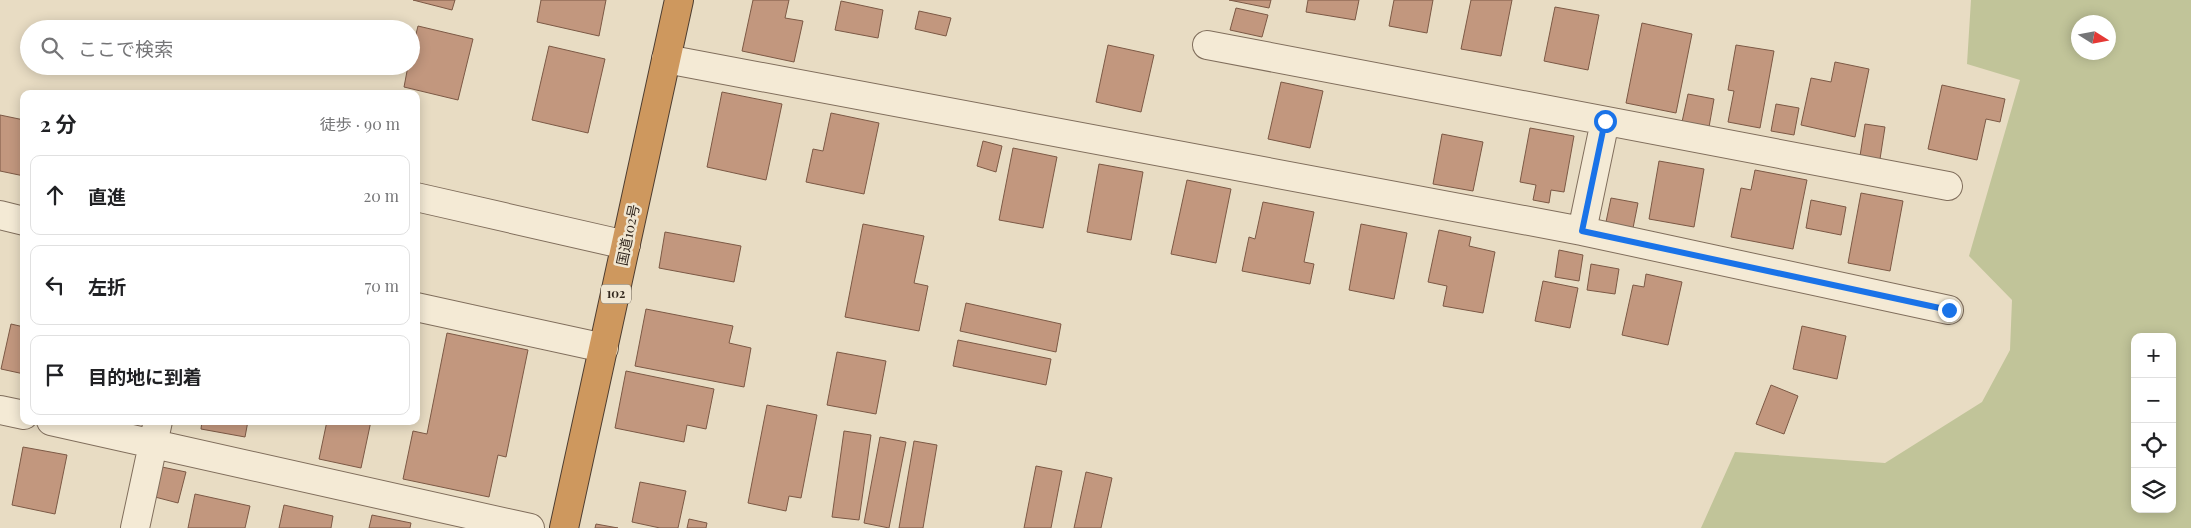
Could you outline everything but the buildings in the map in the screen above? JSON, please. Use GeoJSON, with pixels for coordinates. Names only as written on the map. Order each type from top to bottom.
{"type":"FeatureCollection","features":[{"type":"Feature","properties":{"kind":"highway","name":"国道102号"},"geometry":{"type":"LineString","coordinates":[[564,528],[679,0]]}},
{"type":"Feature","properties":{"kind":"street"},"geometry":{"type":"LineString","coordinates":[[1206,45],[1948,186]]}},
{"type":"Feature","properties":{"kind":"street"},"geometry":{"type":"LineString","coordinates":[[666,60],[1582,231],[1949,310]]}},
{"type":"Feature","properties":{"kind":"street"},"geometry":{"type":"LineString","coordinates":[[1582,231],[1605,121]]}},
{"type":"Feature","properties":{"kind":"street"},"geometry":{"type":"LineString","coordinates":[[420,198],[626,245]]}},
{"type":"Feature","properties":{"kind":"street"},"geometry":{"type":"LineString","coordinates":[[0,215],[20,220]]}},
{"type":"Feature","properties":{"kind":"street"},"geometry":{"type":"LineString","coordinates":[[420,308],[604,348]]}},
{"type":"Feature","properties":{"kind":"street"},"geometry":{"type":"LineString","coordinates":[[0,410],[20,414]]}},
{"type":"Feature","properties":{"kind":"street"},"geometry":{"type":"LineString","coordinates":[[86,425],[155,433],[530,528]]}},
{"type":"Feature","properties":{"kind":"street"},"geometry":{"type":"LineString","coordinates":[[135,528],[155,433]]}},
{"type":"Feature","properties":{"kind":"green space"},"geometry":{"type":"Polygon","coordinates":[[[1971,0],[2191,0],[2191,528],[1701,528],[1735,452],[1885,463],[1982,402],[2010,350],[2012,300],[1969,256],[2020,80],[1967,64],[1971,0]]]}},
{"type":"Feature","properties":{"kind":"route"},"geometry":{"type":"LineString","coordinates":[[1605,121],[1582,231],[1949,310]]}}]}
